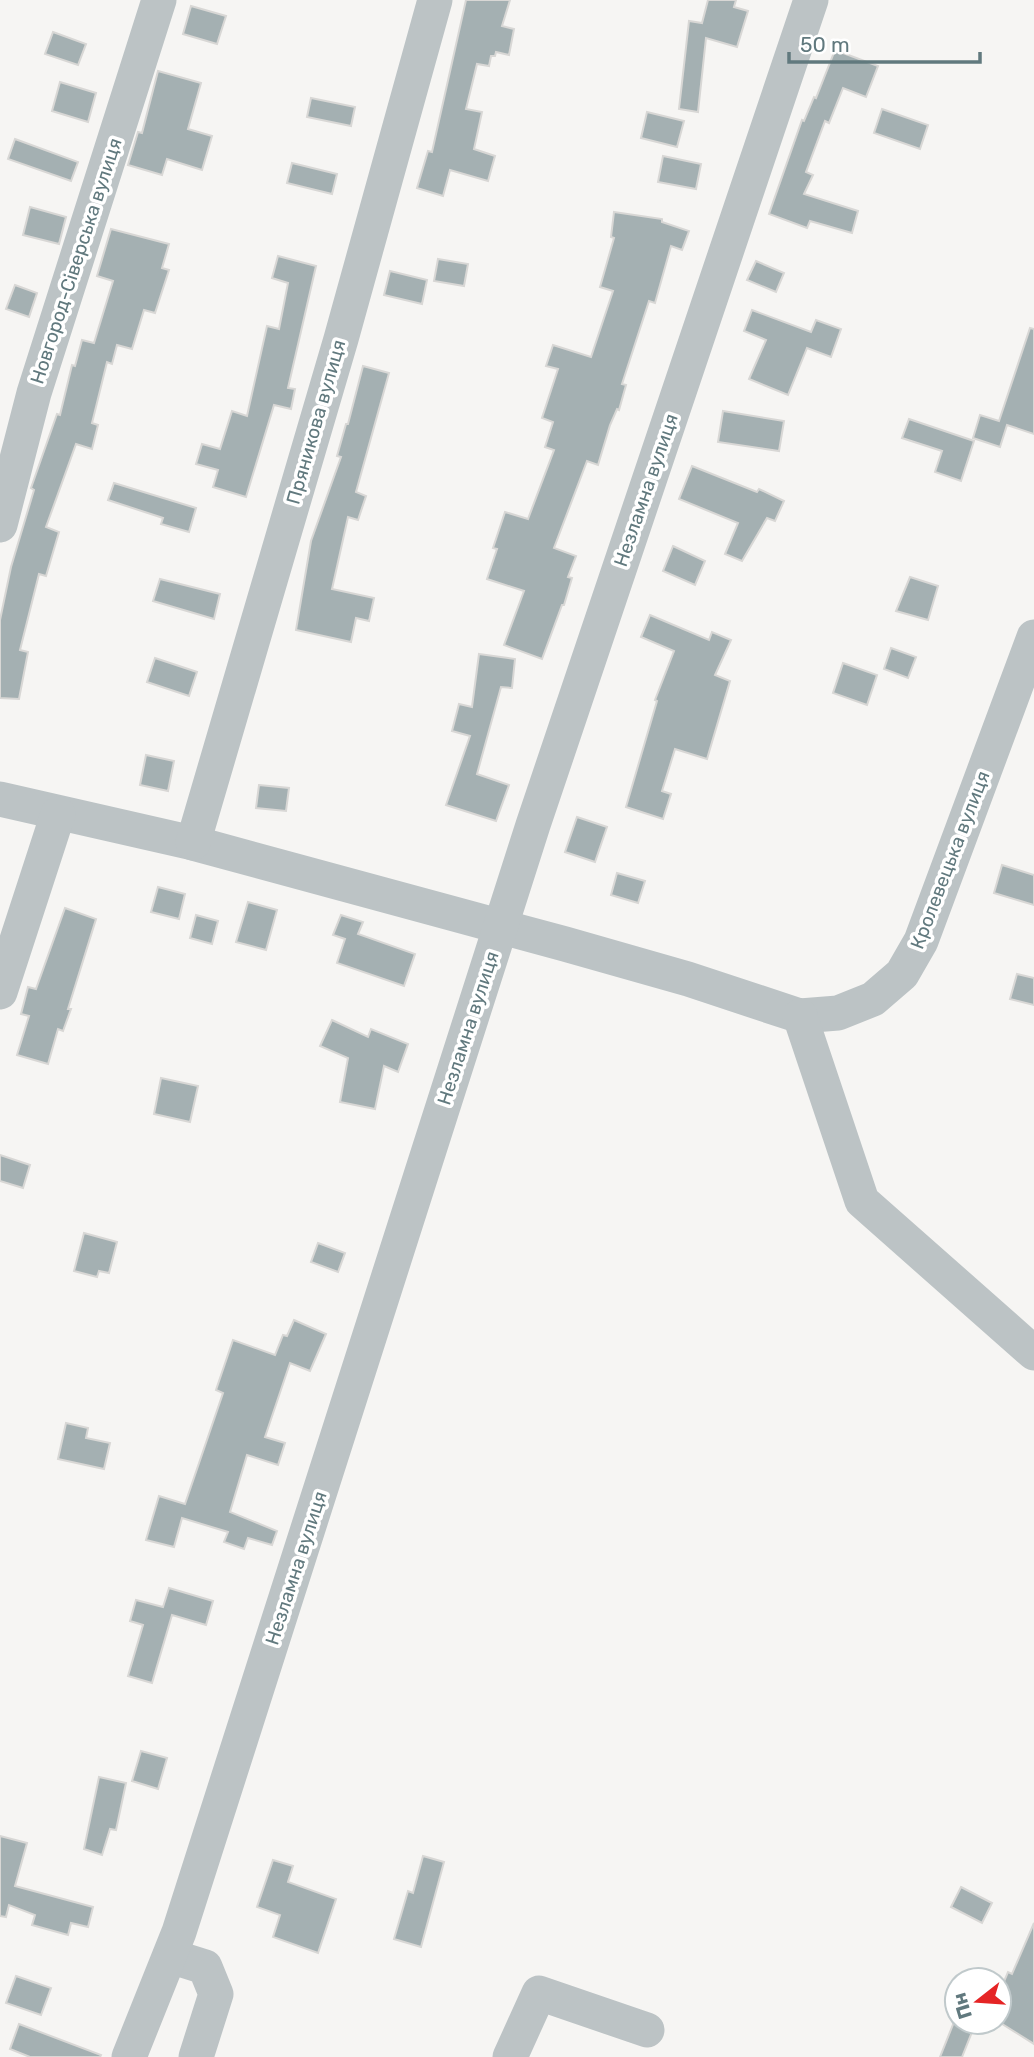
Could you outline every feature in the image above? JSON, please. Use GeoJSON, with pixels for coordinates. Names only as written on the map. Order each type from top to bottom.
{"type":"FeatureCollection","features":[{"type":"Feature","properties":{"kind":"street","name":"Новгород-Сіверська вулиця"},"geometry":{"type":"LineString","coordinates":[[0,525],[34,393],[159,0]]}},
{"type":"Feature","properties":{"kind":"street","name":"Пряникова вулиця"},"geometry":{"type":"LineString","coordinates":[[192,844],[341,339],[435,0]]}},
{"type":"Feature","properties":{"kind":"street","name":"Незламна вулиця"},"geometry":{"type":"LineString","coordinates":[[129,2057],[180,1932],[500,928],[811,0]]}},
{"type":"Feature","properties":{"kind":"street","name":"Кролевецька вулиця"},"geometry":{"type":"LineString","coordinates":[[800,1016],[838,1013],[873,999],[902,974],[921,941],[1034,637]]}},
{"type":"Feature","properties":{"kind":"street"},"geometry":{"type":"LineString","coordinates":[[0,799],[192,844],[688,979],[800,1016],[862,1201],[1034,1353]]}},
{"type":"Feature","properties":{"kind":"street"},"geometry":{"type":"LineString","coordinates":[[0,992],[58,814]]}},
{"type":"Feature","properties":{"kind":"street"},"geometry":{"type":"LineString","coordinates":[[170,1956],[205,1967],[216,1994],[197,2057]]}},
{"type":"Feature","properties":{"kind":"street"},"geometry":{"type":"LineString","coordinates":[[510,2057],[539,1993],[647,2030]]}},
{"type":"Feature","properties":{"kind":"building"},"geometry":{"type":"Polygon","coordinates":[[[466,0],[510,0],[502,26],[514,29],[509,55],[496,52],[495,56],[491,56],[489,66],[477,64],[466,109],[482,112],[474,149],[495,156],[488,181],[450,170],[443,196],[417,188],[428,151],[432,152],[466,0]]]}},
{"type":"Feature","properties":{"kind":"building"},"geometry":{"type":"Polygon","coordinates":[[[708,0],[736,0],[734,7],[748,11],[737,47],[706,38],[698,112],[679,109],[689,21],[702,23],[708,0]]]}},
{"type":"Feature","properties":{"kind":"building"},"geometry":{"type":"Polygon","coordinates":[[[191,6],[226,16],[217,44],[183,34],[191,6]]]}},
{"type":"Feature","properties":{"kind":"building"},"geometry":{"type":"Polygon","coordinates":[[[53,32],[86,44],[78,65],[45,54],[53,32]]]}},
{"type":"Feature","properties":{"kind":"building"},"geometry":{"type":"Polygon","coordinates":[[[835,50],[878,66],[866,97],[843,88],[829,123],[825,121],[806,172],[813,175],[804,194],[858,211],[852,233],[810,221],[807,228],[769,214],[802,120],[804,121],[814,97],[816,98],[835,50]]]}},
{"type":"Feature","properties":{"kind":"building"},"geometry":{"type":"Polygon","coordinates":[[[158,71],[201,83],[188,129],[212,136],[202,170],[167,159],[162,175],[128,165],[138,132],[142,133],[158,71]]]}},
{"type":"Feature","properties":{"kind":"building"},"geometry":{"type":"Polygon","coordinates":[[[60,82],[96,93],[88,122],[52,111],[60,82]]]}},
{"type":"Feature","properties":{"kind":"building"},"geometry":{"type":"Polygon","coordinates":[[[311,98],[355,107],[351,126],[307,117],[311,98]]]}},
{"type":"Feature","properties":{"kind":"building"},"geometry":{"type":"Polygon","coordinates":[[[882,109],[928,125],[920,149],[874,133],[882,109]]]}},
{"type":"Feature","properties":{"kind":"building"},"geometry":{"type":"Polygon","coordinates":[[[647,112],[684,121],[677,147],[641,138],[647,112]]]}},
{"type":"Feature","properties":{"kind":"building"},"geometry":{"type":"Polygon","coordinates":[[[15,139],[78,162],[71,181],[8,159],[15,139]]]}},
{"type":"Feature","properties":{"kind":"building"},"geometry":{"type":"Polygon","coordinates":[[[663,156],[701,164],[696,189],[658,182],[663,156]]]}},
{"type":"Feature","properties":{"kind":"building"},"geometry":{"type":"Polygon","coordinates":[[[292,163],[337,174],[332,194],[287,183],[292,163]]]}},
{"type":"Feature","properties":{"kind":"building"},"geometry":{"type":"Polygon","coordinates":[[[30,207],[66,217],[59,244],[23,235],[30,207]]]}},
{"type":"Feature","properties":{"kind":"building"},"geometry":{"type":"Polygon","coordinates":[[[614,212],[662,219],[662,222],[689,231],[682,250],[671,246],[655,303],[649,301],[622,384],[626,385],[619,410],[617,409],[610,425],[598,465],[587,461],[554,548],[576,556],[568,577],[572,578],[564,605],[542,659],[504,645],[524,591],[487,579],[497,549],[493,548],[505,512],[528,519],[554,450],[545,447],[553,422],[542,418],[558,369],[546,366],[553,345],[591,357],[613,291],[600,287],[614,238],[611,237],[614,212]]]}},
{"type":"Feature","properties":{"kind":"building"},"geometry":{"type":"Polygon","coordinates":[[[111,229],[169,244],[162,268],[169,270],[155,313],[144,310],[132,349],[117,345],[112,364],[107,362],[92,423],[98,425],[92,449],[76,444],[46,527],[59,532],[46,576],[39,574],[20,650],[28,652],[19,699],[0,698],[0,620],[11,567],[34,490],[31,488],[57,414],[60,415],[72,365],[75,366],[82,340],[94,343],[113,281],[97,276],[111,229]]]}},
{"type":"Feature","properties":{"kind":"building"},"geometry":{"type":"Polygon","coordinates":[[[278,256],[316,266],[288,388],[295,389],[291,409],[274,405],[246,497],[213,487],[218,470],[196,464],[202,444],[220,449],[232,411],[247,416],[267,326],[279,329],[288,283],[272,278],[278,256]]]}},
{"type":"Feature","properties":{"kind":"building"},"geometry":{"type":"Polygon","coordinates":[[[438,259],[468,264],[464,286],[434,281],[438,259]]]}},
{"type":"Feature","properties":{"kind":"building"},"geometry":{"type":"Polygon","coordinates":[[[756,261],[784,273],[776,292],[747,280],[756,261]]]}},
{"type":"Feature","properties":{"kind":"building"},"geometry":{"type":"Polygon","coordinates":[[[390,271],[427,280],[422,304],[384,295],[390,271]]]}},
{"type":"Feature","properties":{"kind":"building"},"geometry":{"type":"Polygon","coordinates":[[[15,285],[37,293],[29,317],[6,309],[15,285]]]}},
{"type":"Feature","properties":{"kind":"building"},"geometry":{"type":"Polygon","coordinates":[[[752,310],[811,332],[816,320],[841,329],[831,357],[807,348],[788,395],[749,379],[766,340],[744,331],[752,310]]]}},
{"type":"Feature","properties":{"kind":"building"},"geometry":{"type":"Polygon","coordinates":[[[1030,328],[1034,329],[1034,434],[1007,425],[1000,447],[973,438],[980,415],[999,421],[1030,328]]]}},
{"type":"Feature","properties":{"kind":"building"},"geometry":{"type":"Polygon","coordinates":[[[363,366],[389,373],[356,492],[366,496],[358,520],[348,517],[332,589],[374,598],[369,621],[356,618],[351,642],[296,630],[311,541],[341,457],[337,456],[363,366]]]}},
{"type":"Feature","properties":{"kind":"building"},"geometry":{"type":"Polygon","coordinates":[[[723,411],[784,421],[779,451],[718,442],[723,411]]]}},
{"type":"Feature","properties":{"kind":"building"},"geometry":{"type":"Polygon","coordinates":[[[909,419],[974,441],[961,481],[935,472],[942,451],[902,438],[909,419]]]}},
{"type":"Feature","properties":{"kind":"building"},"geometry":{"type":"Polygon","coordinates":[[[692,466],[757,492],[759,489],[784,501],[775,521],[767,518],[742,561],[725,554],[738,523],[679,499],[692,466]]]}},
{"type":"Feature","properties":{"kind":"building"},"geometry":{"type":"Polygon","coordinates":[[[114,483],[196,508],[189,532],[161,524],[163,518],[108,500],[114,483]]]}},
{"type":"Feature","properties":{"kind":"building"},"geometry":{"type":"Polygon","coordinates":[[[673,546],[705,561],[695,585],[663,571],[673,546]]]}},
{"type":"Feature","properties":{"kind":"building"},"geometry":{"type":"Polygon","coordinates":[[[910,577],[938,586],[928,620],[896,611],[910,577]]]}},
{"type":"Feature","properties":{"kind":"building"},"geometry":{"type":"Polygon","coordinates":[[[160,579],[220,594],[214,619],[153,601],[160,579]]]}},
{"type":"Feature","properties":{"kind":"building"},"geometry":{"type":"Polygon","coordinates":[[[650,615],[709,640],[712,632],[731,640],[715,675],[730,681],[707,759],[675,749],[662,791],[671,794],[663,819],[626,807],[657,701],[655,700],[674,651],[641,637],[650,615]]]}},
{"type":"Feature","properties":{"kind":"building"},"geometry":{"type":"Polygon","coordinates":[[[891,648],[916,657],[908,678],[884,669],[891,648]]]}},
{"type":"Feature","properties":{"kind":"building"},"geometry":{"type":"Polygon","coordinates":[[[479,654],[515,659],[512,688],[501,687],[477,774],[509,785],[496,821],[446,805],[470,736],[452,731],[459,704],[472,707],[479,654]]]}},
{"type":"Feature","properties":{"kind":"building"},"geometry":{"type":"Polygon","coordinates":[[[155,658],[197,672],[189,696],[147,682],[155,658]]]}},
{"type":"Feature","properties":{"kind":"building"},"geometry":{"type":"Polygon","coordinates":[[[843,663],[877,675],[867,705],[833,693],[843,663]]]}},
{"type":"Feature","properties":{"kind":"building"},"geometry":{"type":"Polygon","coordinates":[[[146,755],[174,761],[168,791],[140,785],[146,755]]]}},
{"type":"Feature","properties":{"kind":"building"},"geometry":{"type":"Polygon","coordinates":[[[259,785],[289,788],[286,811],[256,808],[259,785]]]}},
{"type":"Feature","properties":{"kind":"building"},"geometry":{"type":"Polygon","coordinates":[[[577,817],[607,827],[595,862],[565,852],[577,817]]]}},
{"type":"Feature","properties":{"kind":"building"},"geometry":{"type":"Polygon","coordinates":[[[1002,865],[1034,875],[1034,905],[994,893],[1002,865]]]}},
{"type":"Feature","properties":{"kind":"building"},"geometry":{"type":"Polygon","coordinates":[[[617,873],[645,881],[638,903],[611,895],[617,873]]]}},
{"type":"Feature","properties":{"kind":"building"},"geometry":{"type":"Polygon","coordinates":[[[158,887],[185,894],[179,919],[151,912],[158,887]]]}},
{"type":"Feature","properties":{"kind":"building"},"geometry":{"type":"Polygon","coordinates":[[[248,902],[277,910],[266,950],[236,942],[248,902]]]}},
{"type":"Feature","properties":{"kind":"building"},"geometry":{"type":"Polygon","coordinates":[[[65,908],[96,919],[68,1009],[71,1009],[63,1031],[58,1029],[48,1064],[17,1055],[29,1016],[21,1014],[28,987],[36,989],[65,908]]]}},
{"type":"Feature","properties":{"kind":"building"},"geometry":{"type":"Polygon","coordinates":[[[196,915],[218,921],[212,944],[190,938],[196,915]]]}},
{"type":"Feature","properties":{"kind":"building"},"geometry":{"type":"Polygon","coordinates":[[[341,915],[363,922],[358,934],[415,954],[404,986],[337,963],[345,939],[333,935],[341,915]]]}},
{"type":"Feature","properties":{"kind":"building"},"geometry":{"type":"Polygon","coordinates":[[[1017,974],[1034,978],[1034,1005],[1010,999],[1017,974]]]}},
{"type":"Feature","properties":{"kind":"building"},"geometry":{"type":"Polygon","coordinates":[[[332,1020],[368,1037],[371,1029],[408,1044],[398,1072],[384,1066],[375,1109],[340,1102],[348,1058],[320,1046],[332,1020]]]}},
{"type":"Feature","properties":{"kind":"building"},"geometry":{"type":"Polygon","coordinates":[[[161,1078],[198,1086],[190,1122],[154,1114],[161,1078]]]}},
{"type":"Feature","properties":{"kind":"building"},"geometry":{"type":"Polygon","coordinates":[[[0,1155],[30,1165],[23,1188],[0,1181],[0,1155]]]}},
{"type":"Feature","properties":{"kind":"building"},"geometry":{"type":"Polygon","coordinates":[[[84,1233],[117,1242],[109,1273],[99,1271],[97,1277],[74,1271],[84,1233]]]}},
{"type":"Feature","properties":{"kind":"building"},"geometry":{"type":"Polygon","coordinates":[[[318,1243],[345,1253],[338,1272],[311,1262],[318,1243]]]}},
{"type":"Feature","properties":{"kind":"building"},"geometry":{"type":"Polygon","coordinates":[[[294,1320],[326,1334],[310,1371],[290,1363],[265,1437],[285,1443],[278,1465],[247,1455],[230,1512],[277,1531],[272,1545],[248,1538],[244,1549],[224,1542],[228,1532],[182,1518],[174,1547],[146,1540],[159,1496],[185,1504],[223,1393],[216,1390],[233,1340],[275,1355],[283,1335],[287,1336],[294,1320]]]}},
{"type":"Feature","properties":{"kind":"building"},"geometry":{"type":"Polygon","coordinates":[[[66,1423],[88,1428],[86,1438],[110,1443],[104,1469],[58,1459],[66,1423]]]}},
{"type":"Feature","properties":{"kind":"building"},"geometry":{"type":"Polygon","coordinates":[[[169,1588],[213,1601],[206,1625],[172,1615],[152,1683],[128,1676],[143,1625],[130,1621],[136,1600],[163,1607],[169,1588]]]}},
{"type":"Feature","properties":{"kind":"building"},"geometry":{"type":"Polygon","coordinates":[[[141,1751],[167,1758],[158,1789],[132,1781],[141,1751]]]}},
{"type":"Feature","properties":{"kind":"building"},"geometry":{"type":"Polygon","coordinates":[[[99,1777],[126,1783],[116,1830],[110,1829],[102,1855],[84,1849],[99,1777]]]}},
{"type":"Feature","properties":{"kind":"building"},"geometry":{"type":"Polygon","coordinates":[[[0,1836],[27,1843],[15,1886],[93,1907],[88,1927],[71,1923],[68,1935],[32,1925],[35,1915],[9,1905],[6,1917],[0,1916],[0,1836]]]}},
{"type":"Feature","properties":{"kind":"building"},"geometry":{"type":"Polygon","coordinates":[[[423,1856],[444,1862],[421,1947],[394,1939],[408,1891],[413,1893],[423,1856]]]}},
{"type":"Feature","properties":{"kind":"building"},"geometry":{"type":"Polygon","coordinates":[[[273,1860],[293,1866],[288,1882],[336,1899],[318,1953],[273,1937],[280,1915],[257,1907],[273,1860]]]}},
{"type":"Feature","properties":{"kind":"building"},"geometry":{"type":"Polygon","coordinates":[[[961,1887],[992,1903],[982,1923],[951,1907],[961,1887]]]}},
{"type":"Feature","properties":{"kind":"building"},"geometry":{"type":"Polygon","coordinates":[[[1034,1923],[1034,2044],[1013,2031],[1013,1972],[1034,1923]]]}},
{"type":"Feature","properties":{"kind":"building"},"geometry":{"type":"Polygon","coordinates":[[[16,1976],[51,1988],[41,2015],[6,2003],[16,1976]]]}},
{"type":"Feature","properties":{"kind":"building"},"geometry":{"type":"Polygon","coordinates":[[[19,2024],[101,2055],[30,2057],[10,2049],[19,2024]]]}},
{"type":"Feature","properties":{"kind":"building"},"geometry":{"type":"Polygon","coordinates":[[[948,2036],[970,2036],[962,2057],[940,2057],[948,2036]]]}}]}
